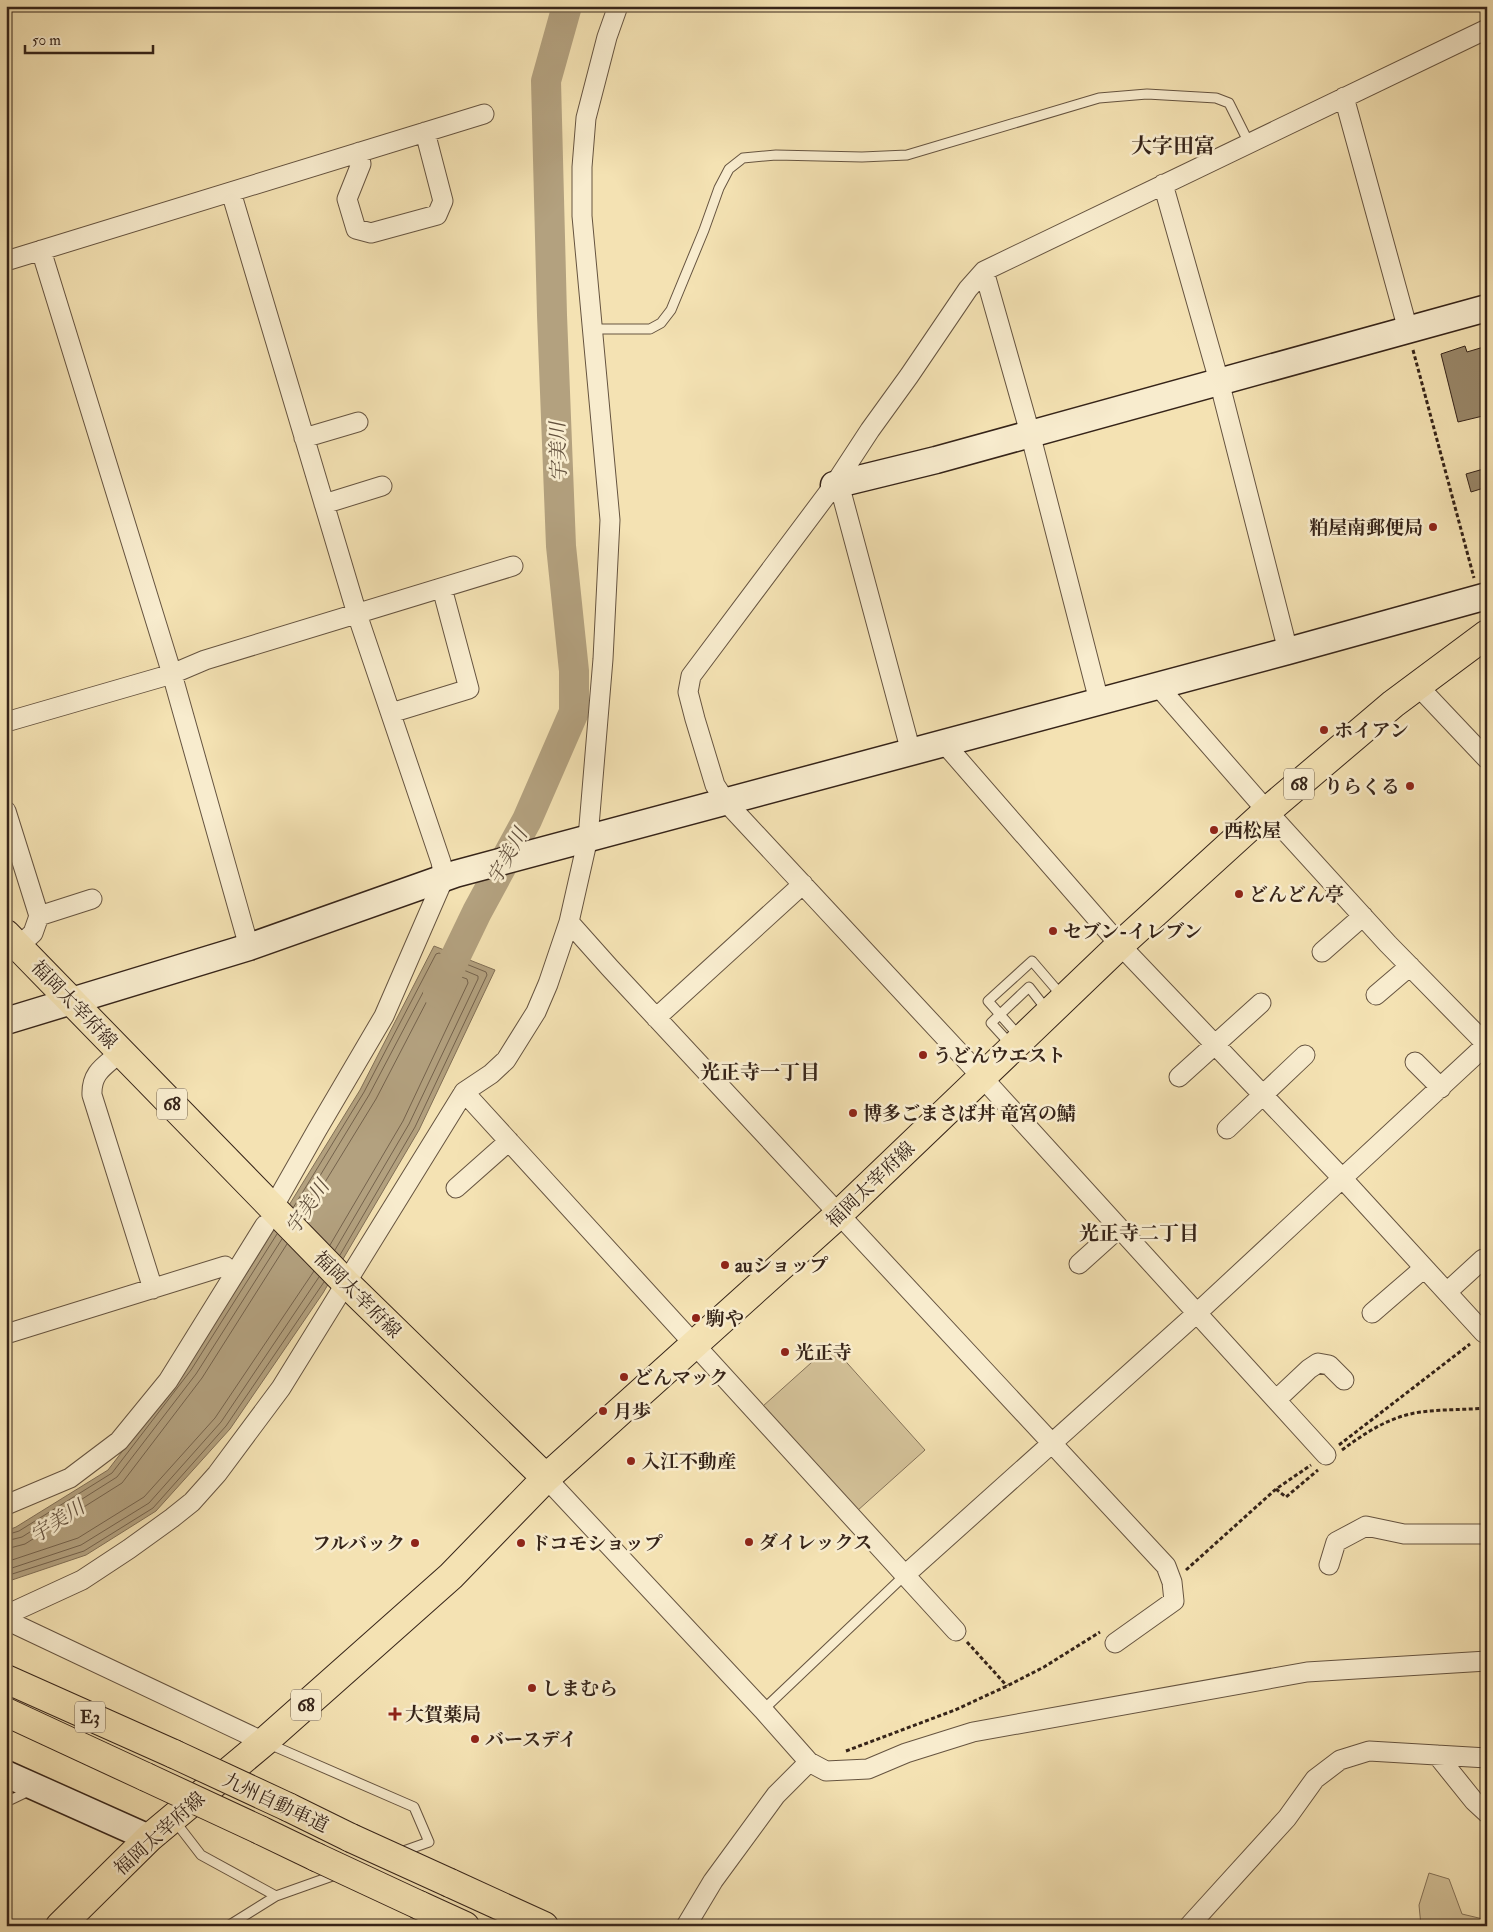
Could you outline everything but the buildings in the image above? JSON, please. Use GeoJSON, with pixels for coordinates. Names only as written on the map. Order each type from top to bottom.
{"type":"FeatureCollection","features":[{"type":"Feature","properties":{"kind":"main road","name":"福岡太宰府線"},"geometry":{"type":"LineString","coordinates":[[60,1926],[149,1838],[264,1742],[451,1576],[546,1478],[695,1346],[839,1214],[1056,1005],[1268,811],[1393,704],[1487,634]]}},
{"type":"Feature","properties":{"kind":"main road","name":"福岡太宰府線"},"geometry":{"type":"LineString","coordinates":[[12,940],[272,1210],[546,1478]]}},
{"type":"Feature","properties":{"kind":"main road","name":"九州自動車道"},"geometry":{"type":"LineString","coordinates":[[6,1679],[174,1754],[544,1926]]}},
{"type":"Feature","properties":{"kind":"main road","name":"九州自動車道"},"geometry":{"type":"LineString","coordinates":[[6,1712],[465,1926]]}},
{"type":"Feature","properties":{"kind":"street"},"geometry":{"type":"LineString","coordinates":[[6,1614],[82,1580],[129,1549],[192,1502],[217,1474],[281,1388],[464,1092],[491,1074],[506,1060],[536,1012],[548,984],[570,922],[577,842],[603,658],[610,520],[582,216],[582,167],[586,118],[607,37],[618,6]]}},
{"type":"Feature","properties":{"kind":"street"},"geometry":{"type":"LineString","coordinates":[[1327,1459],[1276,1400],[981,1076],[726,802],[715,785],[688,692],[691,676],[837,484],[968,289],[984,271],[1487,29]]}},
{"type":"Feature","properties":{"kind":"street"},"geometry":{"type":"LineString","coordinates":[[1344,97],[1408,330]]}},
{"type":"Feature","properties":{"kind":"street"},"geometry":{"type":"LineString","coordinates":[[6,261],[484,114]]}},
{"type":"Feature","properties":{"kind":"street"},"geometry":{"type":"LineString","coordinates":[[359,152],[361,164],[347,199],[356,229],[371,233],[437,215],[443,201],[425,132]]}},
{"type":"Feature","properties":{"kind":"street"},"geometry":{"type":"LineString","coordinates":[[1162,184],[1219,381],[1288,651]]}},
{"type":"Feature","properties":{"kind":"street"},"geometry":{"type":"LineString","coordinates":[[231,192],[357,614],[441,862],[449,876]]}},
{"type":"Feature","properties":{"kind":"street"},"geometry":{"type":"LineString","coordinates":[[41,250],[172,674],[250,947]]}},
{"type":"Feature","properties":{"kind":"street"},"geometry":{"type":"LineString","coordinates":[[984,271],[1030,433],[1099,701]]}},
{"type":"Feature","properties":{"kind":"street"},"geometry":{"type":"LineString","coordinates":[[837,484],[936,460],[1487,308]]}},
{"type":"Feature","properties":{"kind":"street"},"geometry":{"type":"LineString","coordinates":[[304,438],[358,422]]}},
{"type":"Feature","properties":{"kind":"street"},"geometry":{"type":"LineString","coordinates":[[837,484],[911,752]]}},
{"type":"Feature","properties":{"kind":"street"},"geometry":{"type":"LineString","coordinates":[[324,504],[382,486]]}},
{"type":"Feature","properties":{"kind":"street"},"geometry":{"type":"LineString","coordinates":[[6,722],[172,674],[205,660],[513,566]]}},
{"type":"Feature","properties":{"kind":"street"},"geometry":{"type":"LineString","coordinates":[[391,713],[469,689],[442,588]]}},
{"type":"Feature","properties":{"kind":"street"},"geometry":{"type":"LineString","coordinates":[[6,1021],[250,947],[449,876],[1483,597]]}},
{"type":"Feature","properties":{"kind":"street"},"geometry":{"type":"LineString","coordinates":[[905,1575],[1196,1313],[1487,1045],[1362,916],[1157,685]]}},
{"type":"Feature","properties":{"kind":"street"},"geometry":{"type":"LineString","coordinates":[[1417,685],[1487,759]]}},
{"type":"Feature","properties":{"kind":"street"},"geometry":{"type":"LineString","coordinates":[[944,743],[1120,945],[1343,1179],[1484,1333]]}},
{"type":"Feature","properties":{"kind":"street"},"geometry":{"type":"LineString","coordinates":[[6,811],[40,916],[33,933],[12,940]]}},
{"type":"Feature","properties":{"kind":"street"},"geometry":{"type":"LineString","coordinates":[[6,1505],[70,1478],[119,1441],[168,1381],[272,1210],[384,1016],[449,876]]}},
{"type":"Feature","properties":{"kind":"street"},"geometry":{"type":"LineString","coordinates":[[656,1018],[803,884]]}},
{"type":"Feature","properties":{"kind":"street"},"geometry":{"type":"LineString","coordinates":[[40,916],[92,899]]}},
{"type":"Feature","properties":{"kind":"street"},"geometry":{"type":"LineString","coordinates":[[1322,952],[1362,916]]}},
{"type":"Feature","properties":{"kind":"street"},"geometry":{"type":"LineString","coordinates":[[570,922],[656,1018],[1166,1566],[1172,1582],[1174,1602],[1112,1635]]}},
{"type":"Feature","properties":{"kind":"street"},"geometry":{"type":"LineString","coordinates":[[1376,996],[1410,966]]}},
{"type":"Feature","properties":{"kind":"street"},"geometry":{"type":"LineString","coordinates":[[1179,1077],[1261,1003]]}},
{"type":"Feature","properties":{"kind":"street"},"geometry":{"type":"LineString","coordinates":[[121,1052],[95,1075],[92,1084],[92,1095],[153,1289]]}},
{"type":"Feature","properties":{"kind":"street"},"geometry":{"type":"LineString","coordinates":[[1227,1129],[1305,1055]]}},
{"type":"Feature","properties":{"kind":"street"},"geometry":{"type":"LineString","coordinates":[[1415,1062],[1441,1088]]}},
{"type":"Feature","properties":{"kind":"street"},"geometry":{"type":"LineString","coordinates":[[464,1092],[956,1631]]}},
{"type":"Feature","properties":{"kind":"street"},"geometry":{"type":"LineString","coordinates":[[456,1188],[509,1141]]}},
{"type":"Feature","properties":{"kind":"street"},"geometry":{"type":"LineString","coordinates":[[1079,1264],[1119,1228]]}},
{"type":"Feature","properties":{"kind":"street"},"geometry":{"type":"LineString","coordinates":[[1447,1292],[1483,1259]]}},
{"type":"Feature","properties":{"kind":"street"},"geometry":{"type":"LineString","coordinates":[[6,1334],[225,1266]]}},
{"type":"Feature","properties":{"kind":"street"},"geometry":{"type":"LineString","coordinates":[[1372,1313],[1424,1268]]}},
{"type":"Feature","properties":{"kind":"street"},"geometry":{"type":"LineString","coordinates":[[1276,1400],[1318,1363],[1329,1365],[1344,1380]]}},
{"type":"Feature","properties":{"kind":"street"},"geometry":{"type":"LineString","coordinates":[[546,1478],[763,1710],[809,1762],[826,1771],[868,1769],[906,1754],[973,1732],[1307,1672],[1487,1661]]}},
{"type":"Feature","properties":{"kind":"street"},"geometry":{"type":"LineString","coordinates":[[1329,1565],[1336,1542],[1366,1526],[1404,1534],[1487,1534]]}},
{"type":"Feature","properties":{"kind":"street"},"geometry":{"type":"LineString","coordinates":[[6,1620],[264,1742]]}},
{"type":"Feature","properties":{"kind":"street"},"geometry":{"type":"LineString","coordinates":[[1189,1926],[1287,1818],[1315,1779],[1340,1760],[1369,1752],[1487,1758]]}},
{"type":"Feature","properties":{"kind":"street"},"geometry":{"type":"LineString","coordinates":[[1437,1755],[1474,1801],[1487,1813]]}},
{"type":"Feature","properties":{"kind":"street"},"geometry":{"type":"LineString","coordinates":[[686,1926],[713,1881],[776,1796],[809,1762]]}},
{"type":"Feature","properties":{"kind":"street"},"geometry":{"type":"LineString","coordinates":[[6,1774],[149,1838]]}},
{"type":"Feature","properties":{"kind":"lane"},"geometry":{"type":"LineString","coordinates":[[593,329],[650,329],[661,323],[672,310],[719,188],[729,169],[743,158],[776,155],[862,157],[907,155],[1100,98],[1147,94],[1216,98],[1229,103],[1249,142]]}},
{"type":"Feature","properties":{"kind":"lane"},"geometry":{"type":"LineString","coordinates":[[1017,1042],[1000,1015],[988,1001],[1032,962],[1056,1005]]}},
{"type":"Feature","properties":{"kind":"lane"},"geometry":{"type":"LineString","coordinates":[[1000,1015],[1029,987],[1056,1005]]}},
{"type":"Feature","properties":{"kind":"lane"},"geometry":{"type":"LineString","coordinates":[[763,1710],[905,1575]]}},
{"type":"Feature","properties":{"kind":"lane"},"geometry":{"type":"LineString","coordinates":[[264,1742],[414,1807],[429,1842],[375,1861]]}},
{"type":"Feature","properties":{"kind":"lane"},"geometry":{"type":"LineString","coordinates":[[6,1802],[36,1787]]}},
{"type":"Feature","properties":{"kind":"lane"},"geometry":{"type":"LineString","coordinates":[[172,1818],[201,1855],[276,1896]]}},
{"type":"Feature","properties":{"kind":"lane"},"geometry":{"type":"LineString","coordinates":[[228,1926],[276,1896],[357,1868]]}},
{"type":"Feature","properties":{"kind":"path"},"geometry":{"type":"LineString","coordinates":[[1408,330],[1483,597]]}},
{"type":"Feature","properties":{"kind":"path"},"geometry":{"type":"LineString","coordinates":[[1276,1489],[1286,1497],[1327,1459],[1484,1333]]}},
{"type":"Feature","properties":{"kind":"path"},"geometry":{"type":"LineString","coordinates":[[1172,1582],[1276,1489],[1327,1459],[1372,1429],[1394,1419],[1420,1412],[1487,1408]]}},
{"type":"Feature","properties":{"kind":"path"},"geometry":{"type":"LineString","coordinates":[[956,1631],[1007,1686]]}},
{"type":"Feature","properties":{"kind":"path"},"geometry":{"type":"LineString","coordinates":[[845,1752],[955,1710],[1112,1635]]}},
{"type":"Feature","properties":{"kind":"shaded area"},"geometry":{"type":"Polygon","coordinates":[[[831,1345],[925,1450],[857,1511],[763,1406],[831,1345]]]}},
{"type":"Feature","properties":{"kind":"shaded area"},"geometry":{"type":"Polygon","coordinates":[[[1429,1873],[1449,1879],[1462,1914],[1487,1920],[1487,1926],[1421,1926],[1419,1905],[1429,1873]]]}},
{"type":"Feature","properties":{"kind":"water"},"geometry":{"type":"Polygon","coordinates":[[[434,946],[495,970],[419,1130],[323,1293],[230,1429],[156,1511],[86,1555],[6,1582],[6,1531],[16,1527],[108,1470],[187,1367],[360,1090],[434,946]]]}},
{"type":"Feature","properties":{"kind":"waterway","name":"宇美川"},"geometry":{"type":"LineString","coordinates":[[438,993],[477,912],[527,820],[574,712],[574,671],[561,546],[552,315],[546,81],[567,6]]}},
{"type":"Feature","properties":{"kind":"place","name":"粕屋南郵便局"},"geometry":{"type":"Point","coordinates":[1433,527]}},
{"type":"Feature","properties":{"kind":"place","name":"ホイアン"},"geometry":{"type":"Point","coordinates":[1324,730]}},
{"type":"Feature","properties":{"kind":"place","name":"りらくる"},"geometry":{"type":"Point","coordinates":[1410,786]}},
{"type":"Feature","properties":{"kind":"place","name":"西松屋"},"geometry":{"type":"Point","coordinates":[1214,830]}},
{"type":"Feature","properties":{"kind":"place","name":"どんどん亭"},"geometry":{"type":"Point","coordinates":[1239,894]}},
{"type":"Feature","properties":{"kind":"place","name":"セブン-イレブン"},"geometry":{"type":"Point","coordinates":[1053,931]}},
{"type":"Feature","properties":{"kind":"place","name":"うどんウエスト"},"geometry":{"type":"Point","coordinates":[923,1055]}},
{"type":"Feature","properties":{"kind":"place","name":"博多ごまさば丼 竜宮の鯖"},"geometry":{"type":"Point","coordinates":[853,1113]}},
{"type":"Feature","properties":{"kind":"place","name":"auショップ"},"geometry":{"type":"Point","coordinates":[725,1265]}},
{"type":"Feature","properties":{"kind":"place","name":"駒や"},"geometry":{"type":"Point","coordinates":[696,1318]}},
{"type":"Feature","properties":{"kind":"place","name":"光正寺"},"geometry":{"type":"Point","coordinates":[785,1352]}},
{"type":"Feature","properties":{"kind":"place","name":"どんマック"},"geometry":{"type":"Point","coordinates":[624,1377]}},
{"type":"Feature","properties":{"kind":"place","name":"月歩"},"geometry":{"type":"Point","coordinates":[603,1411]}},
{"type":"Feature","properties":{"kind":"place","name":"入江不動産"},"geometry":{"type":"Point","coordinates":[631,1461]}},
{"type":"Feature","properties":{"kind":"place","name":"ダイレックス"},"geometry":{"type":"Point","coordinates":[749,1542]}},
{"type":"Feature","properties":{"kind":"place","name":"フルバック"},"geometry":{"type":"Point","coordinates":[415,1543]}},
{"type":"Feature","properties":{"kind":"place","name":"ドコモショップ"},"geometry":{"type":"Point","coordinates":[521,1543]}},
{"type":"Feature","properties":{"kind":"place","name":"しまむら"},"geometry":{"type":"Point","coordinates":[532,1688]}},
{"type":"Feature","properties":{"kind":"place","name":"大賀薬局"},"geometry":{"type":"Point","coordinates":[395,1714]}},
{"type":"Feature","properties":{"kind":"place","name":"バースデイ"},"geometry":{"type":"Point","coordinates":[475,1739]}},
{"type":"Feature","properties":{"kind":"district","name":"大字田富"},"geometry":{"type":"Point","coordinates":[1173,146]}},
{"type":"Feature","properties":{"kind":"district","name":"光正寺一丁目"},"geometry":{"type":"Point","coordinates":[760,1072]}},
{"type":"Feature","properties":{"kind":"district","name":"光正寺二丁目"},"geometry":{"type":"Point","coordinates":[1139,1233]}}]}
